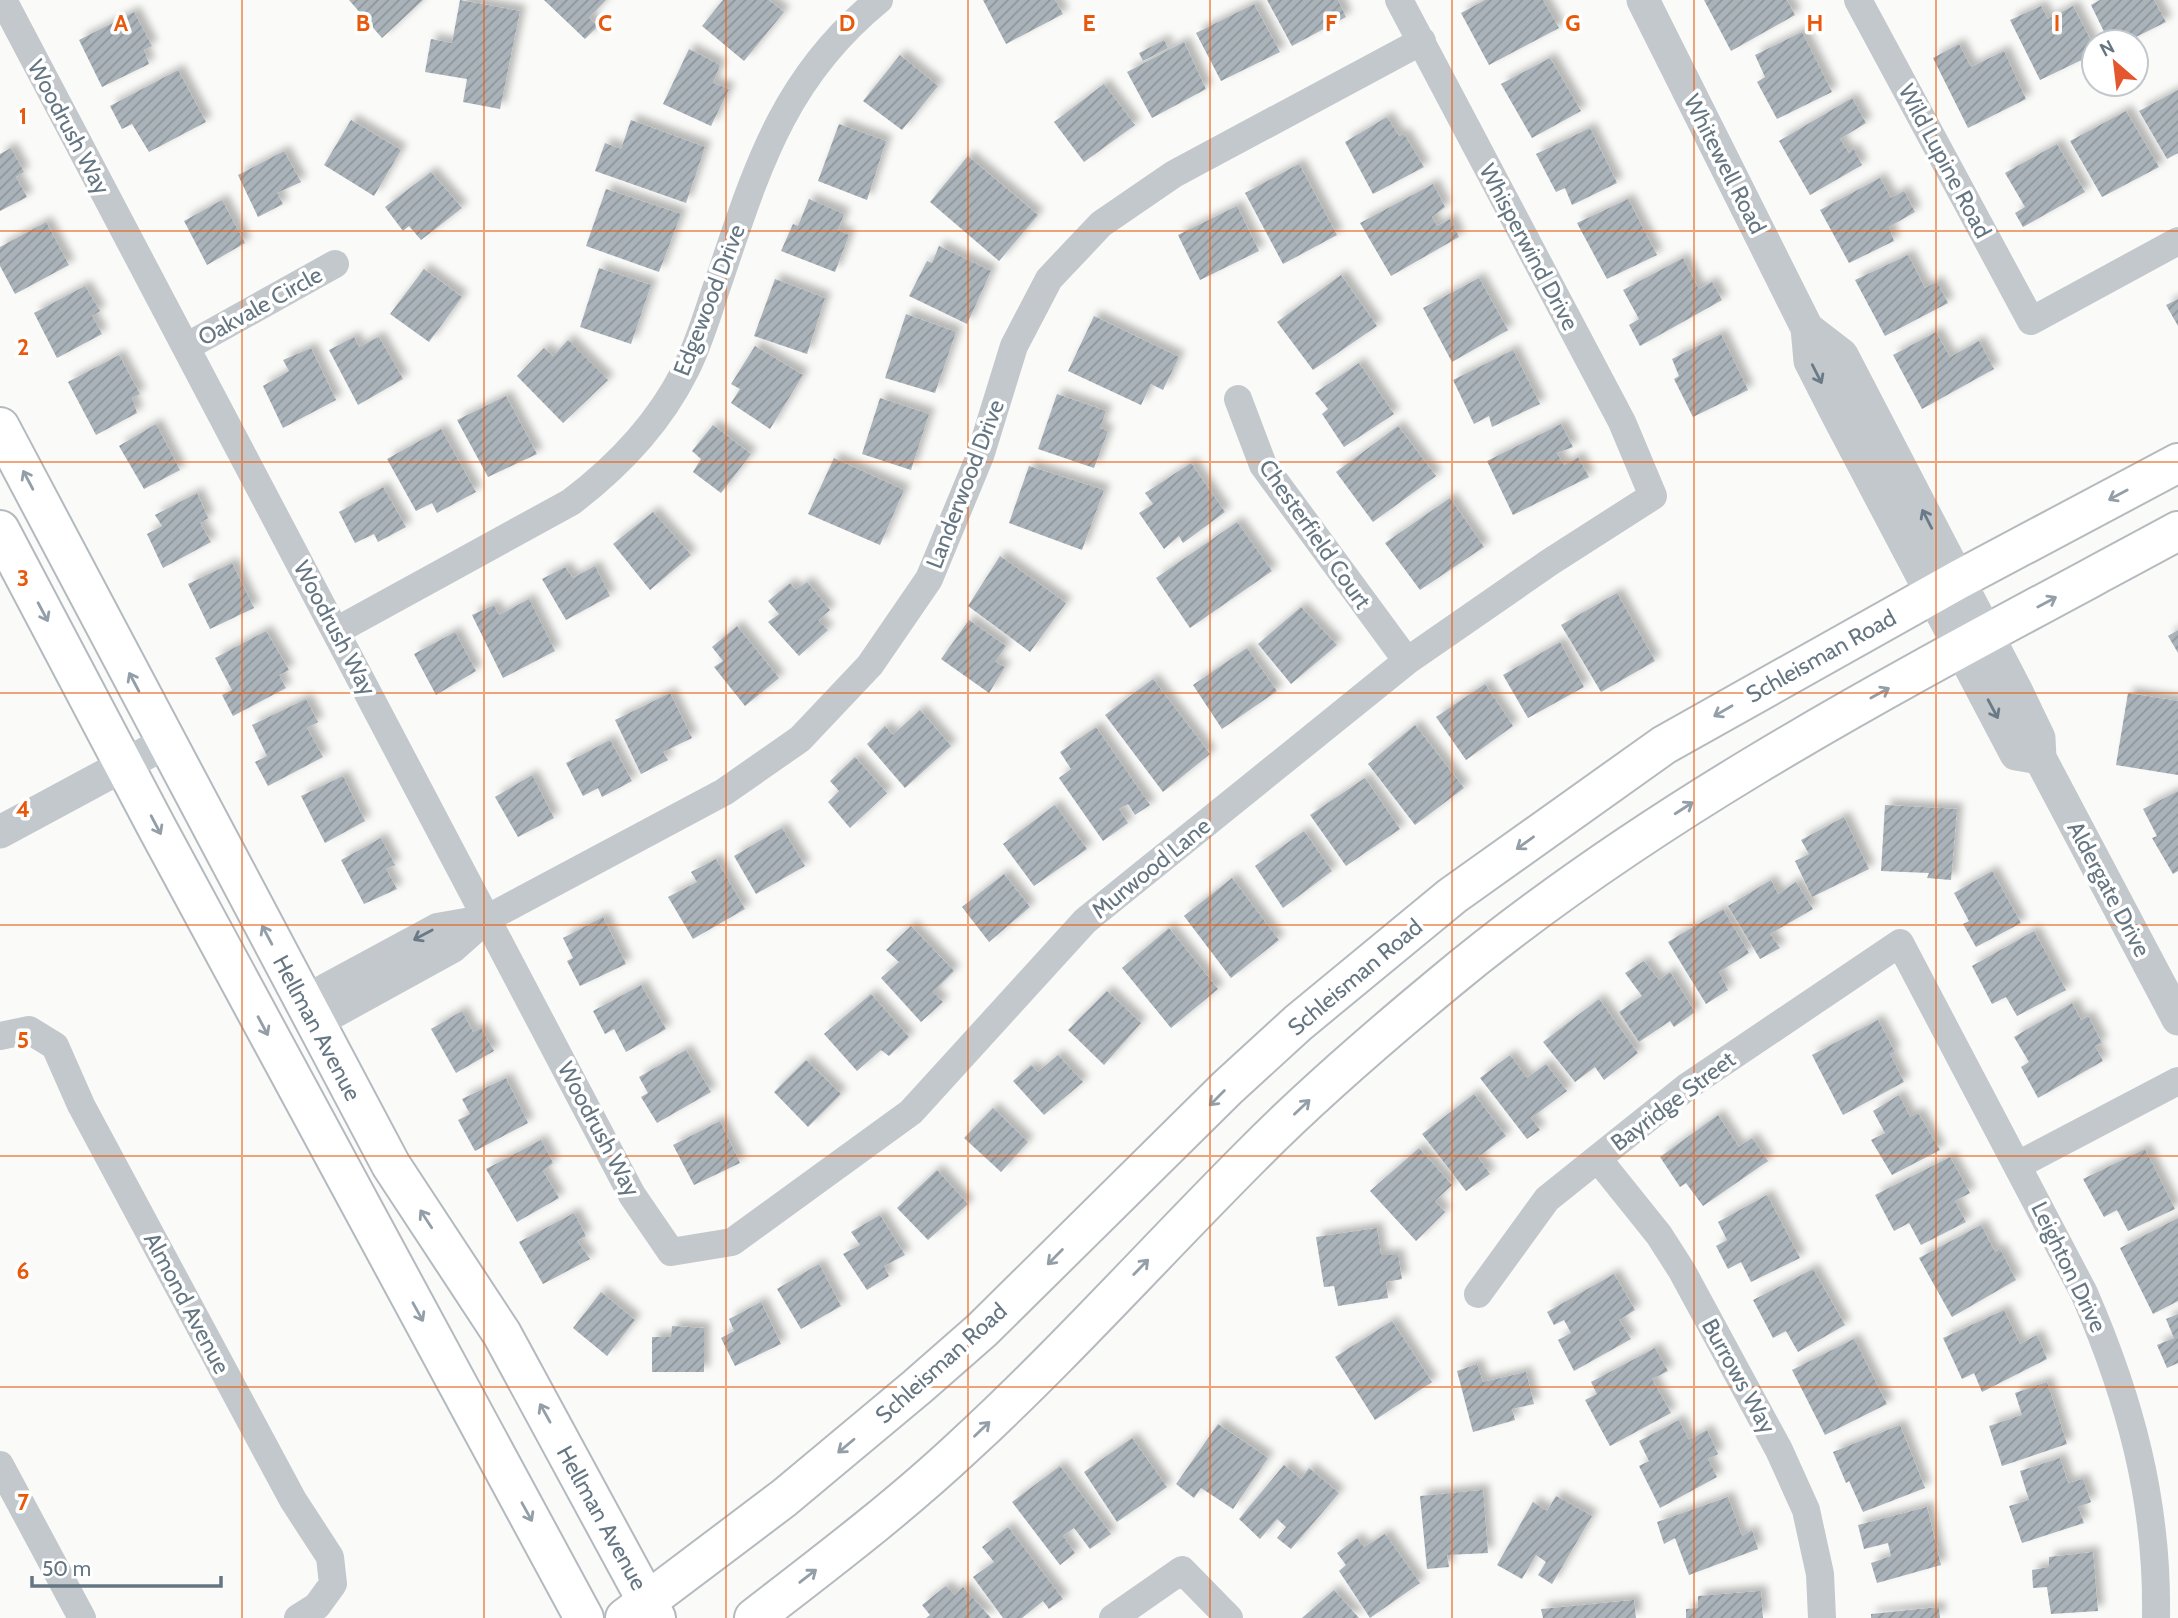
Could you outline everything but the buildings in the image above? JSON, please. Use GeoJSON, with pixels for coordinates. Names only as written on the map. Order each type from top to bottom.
{"type":"FeatureCollection","features":[{"type":"Feature","properties":{"kind":"main road","name":"Hellman Avenue"},"geometry":{"type":"LineString","coordinates":[[0,426],[308,1013],[391,1165],[502,1334],[643,1613]]}},
{"type":"Feature","properties":{"kind":"main road","name":"Schleisman Road"},"geometry":{"type":"LineString","coordinates":[[643,1613],[918,1387],[982,1329],[1247,1069],[1298,1023],[1452,897],[1664,745],[1945,587],[2178,463]]}},
{"type":"Feature","properties":{"kind":"main road","name":"Hellman Avenue"},"geometry":{"type":"LineString","coordinates":[[0,530],[584,1618]]}},
{"type":"Feature","properties":{"kind":"main road"},"geometry":{"type":"LineString","coordinates":[[754,1618],[852,1542],[962,1448],[1254,1152],[1338,1073],[1443,983],[1528,917],[1719,786],[1806,734],[2178,531]]}},
{"type":"Feature","properties":{"kind":"street","name":"Woodrush Way"},"geometry":{"type":"LineString","coordinates":[[3,0],[632,1195],[671,1252]]}},
{"type":"Feature","properties":{"kind":"street","name":"Edgewood Drive"},"geometry":{"type":"LineString","coordinates":[[336,631],[571,502],[602,478],[655,420],[690,361],[776,126],[829,46],[879,0]]}},
{"type":"Feature","properties":{"kind":"street","name":"Whisperwind Drive"},"geometry":{"type":"LineString","coordinates":[[1399,0],[1622,422],[1653,496]]}},
{"type":"Feature","properties":{"kind":"street","name":"Whitewell Road"},"geometry":{"type":"LineString","coordinates":[[1643,0],[1807,328],[1810,361],[1945,587]]}},
{"type":"Feature","properties":{"kind":"street","name":"Wild Lupine Road"},"geometry":{"type":"LineString","coordinates":[[1868,3],[2031,321],[2178,241]]}},
{"type":"Feature","properties":{"kind":"street","name":"Landerwood Drive"},"geometry":{"type":"LineString","coordinates":[[308,1013],[453,949],[488,918],[724,792],[800,738],[870,665],[929,579],[980,456],[1014,346],[1049,279],[1101,224],[1174,174],[1422,41]]}},
{"type":"Feature","properties":{"kind":"street","name":"Oakvale Circle"},"geometry":{"type":"LineString","coordinates":[[186,347],[335,264]]}},
{"type":"Feature","properties":{"kind":"street","name":"Chesterfield Court"},"geometry":{"type":"LineString","coordinates":[[1238,399],[1263,465],[1407,661]]}},
{"type":"Feature","properties":{"kind":"street","name":"Murwood Lane"},"geometry":{"type":"LineString","coordinates":[[671,1252],[732,1242],[911,1112],[1085,921],[1407,661],[1550,562],[1653,496]]}},
{"type":"Feature","properties":{"kind":"street","name":"Aldergate Drive"},"geometry":{"type":"LineString","coordinates":[[1945,587],[1974,642],[2017,754],[2040,758],[2178,1019]]}},
{"type":"Feature","properties":{"kind":"street"},"geometry":{"type":"LineString","coordinates":[[0,832],[167,742]]}},
{"type":"Feature","properties":{"kind":"street","name":"Bayridge Street"},"geometry":{"type":"LineString","coordinates":[[1478,1294],[1547,1199],[1688,1086],[1900,943]]}},
{"type":"Feature","properties":{"kind":"street","name":"Leighton Drive"},"geometry":{"type":"LineString","coordinates":[[1900,943],[2084,1293],[2110,1352],[2134,1426],[2149,1501],[2157,1571],[2156,1618]]}},
{"type":"Feature","properties":{"kind":"street","name":"Almond Avenue"},"geometry":{"type":"LineString","coordinates":[[0,1036],[29,1030],[55,1046],[81,1105],[293,1500],[330,1557],[333,1584],[317,1606],[298,1618]]}},
{"type":"Feature","properties":{"kind":"street"},"geometry":{"type":"LineString","coordinates":[[2018,1165],[2178,1081]]}},
{"type":"Feature","properties":{"kind":"street","name":"Burrows Way"},"geometry":{"type":"LineString","coordinates":[[1598,1159],[1659,1235],[1676,1262],[1779,1450],[1807,1510],[1820,1574],[1822,1618]]}},
{"type":"Feature","properties":{"kind":"street"},"geometry":{"type":"LineString","coordinates":[[0,1465],[82,1618]]}},
{"type":"Feature","properties":{"kind":"street"},"geometry":{"type":"LineString","coordinates":[[1113,1618],[1182,1570],[1229,1618]]}}]}
